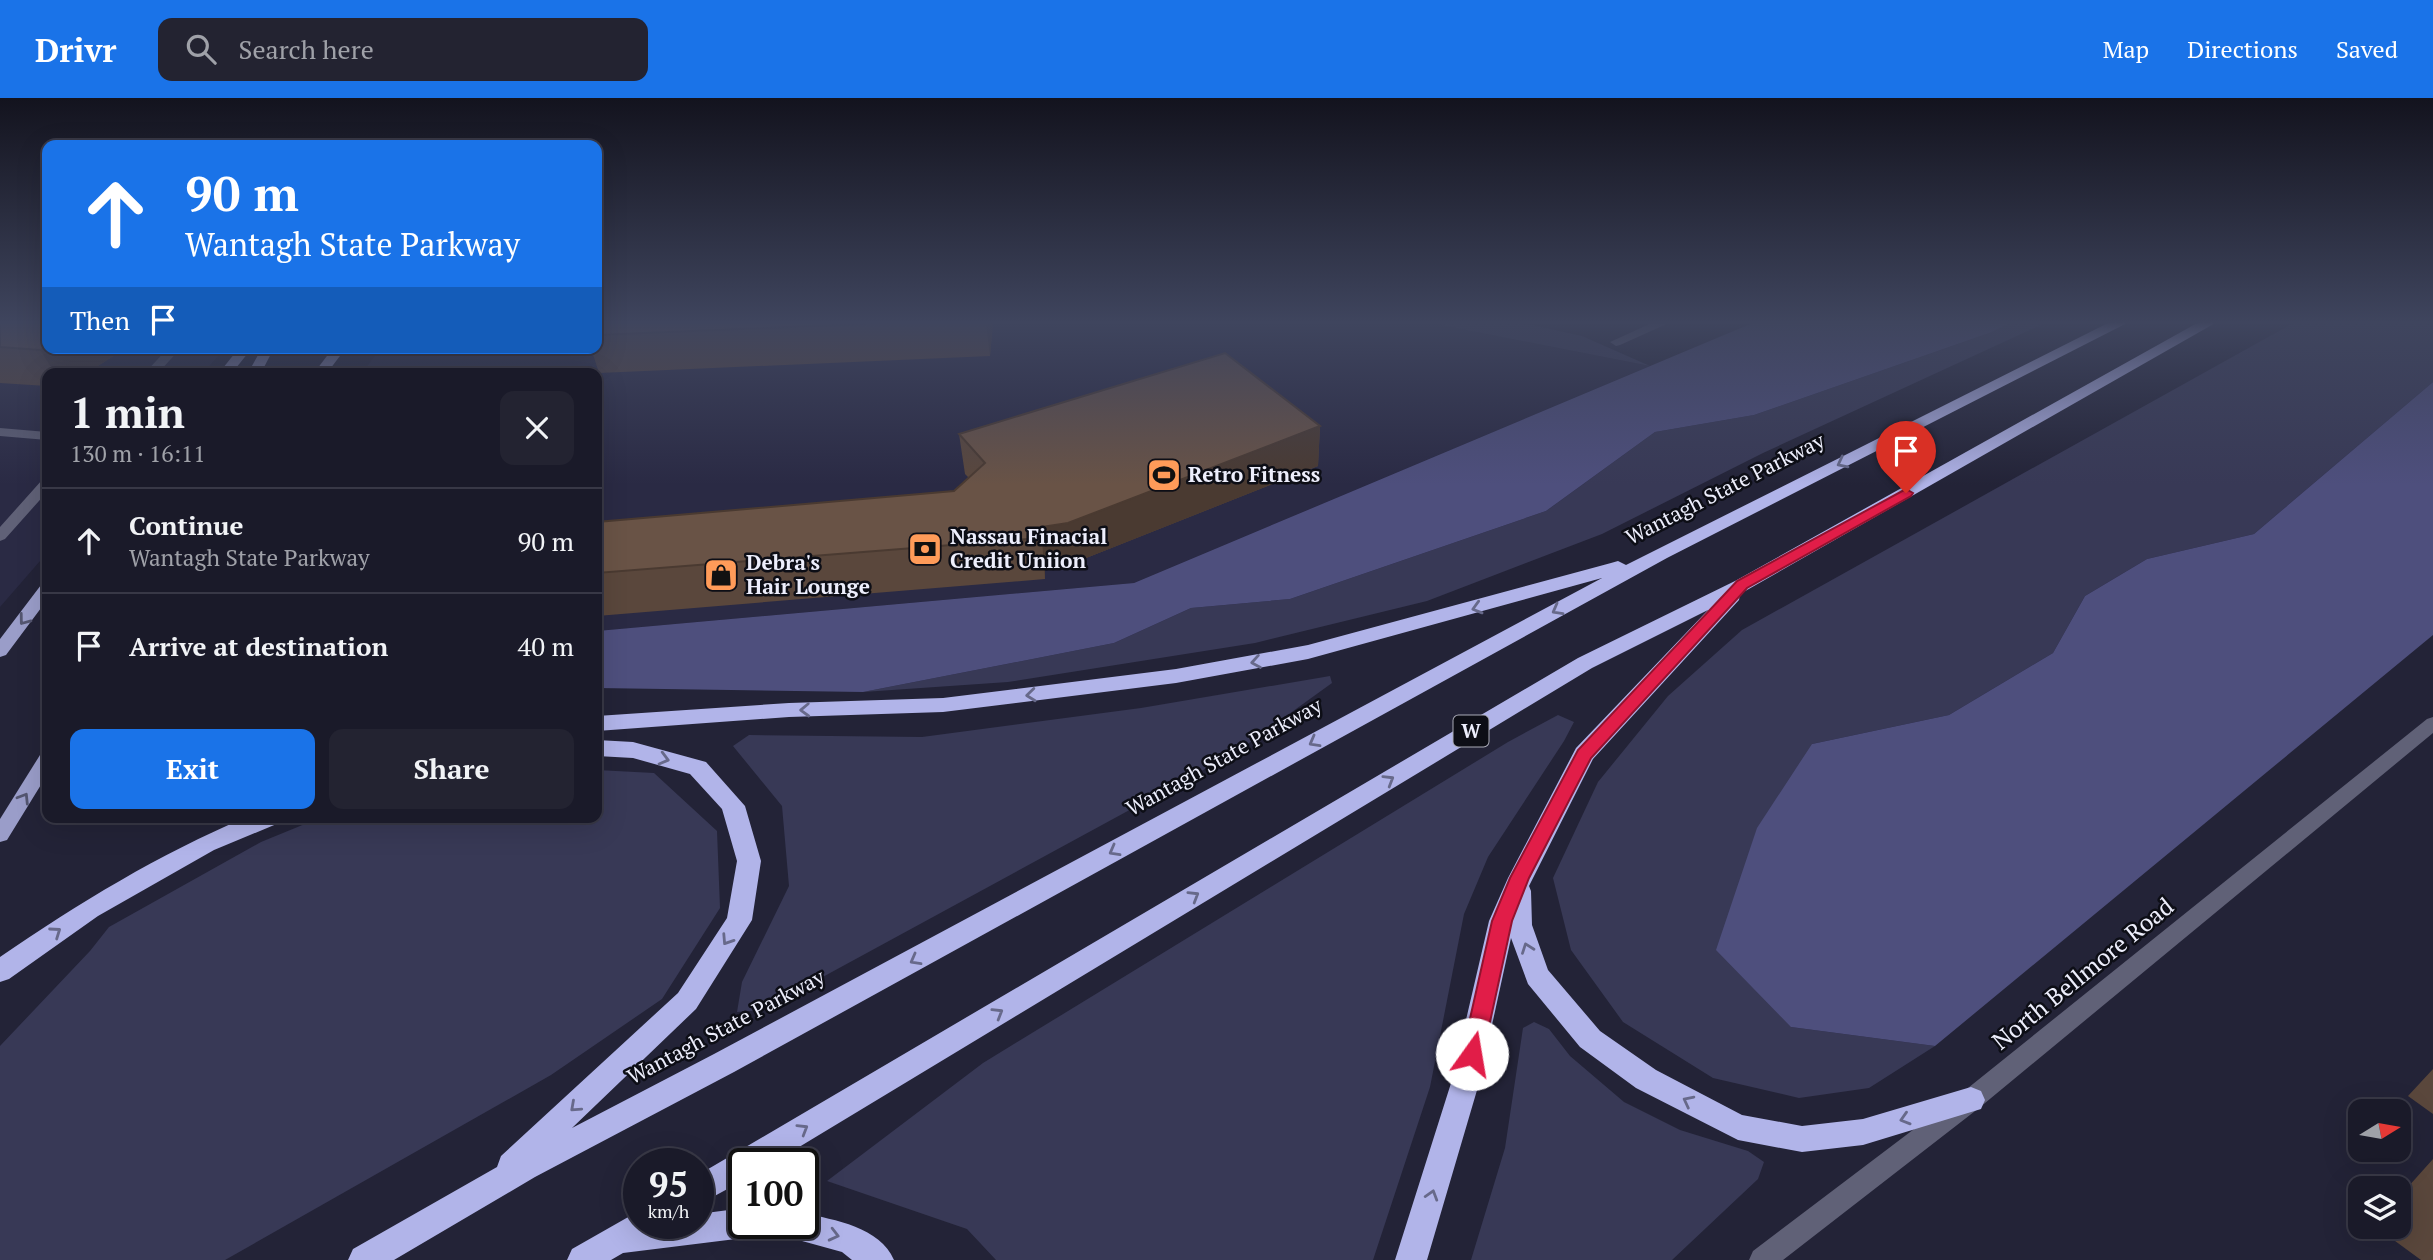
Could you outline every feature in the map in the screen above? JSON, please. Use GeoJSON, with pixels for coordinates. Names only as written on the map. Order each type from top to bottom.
{"type":"FeatureCollection","features":[{"type":"Feature","properties":{"kind":"highway","name":"Wantagh State Parkway"},"geometry":{"type":"LineString","coordinates":[[364,1260],[482,1192],[1660,554],[2014,376]]}},
{"type":"Feature","properties":{"kind":"highway","name":"W"},"geometry":{"type":"LineString","coordinates":[[771,1148],[1586,663],[1742,585],[2114,376]]}},
{"type":"Feature","properties":{"kind":"highway"},"geometry":{"type":"LineString","coordinates":[[602,723],[789,710],[943,705],[1176,676],[1308,652],[1385,633],[1660,554]]}},
{"type":"Feature","properties":{"kind":"highway"},"geometry":{"type":"LineString","coordinates":[[1412,1260],[1466,1080],[1502,921],[1520,878],[1584,754],[1742,585]]}},
{"type":"Feature","properties":{"kind":"highway"},"geometry":{"type":"LineString","coordinates":[[482,1192],[687,1001],[740,920],[749,861],[733,806],[698,768],[633,750],[602,748]]}},
{"type":"Feature","properties":{"kind":"highway"},"geometry":{"type":"LineString","coordinates":[[0,971],[101,902],[206,844],[257,823]]}},
{"type":"Feature","properties":{"kind":"highway"},"geometry":{"type":"LineString","coordinates":[[1520,878],[1519,925],[1537,976],[1590,1039],[1646,1079],[1738,1127],[1801,1139],[1863,1132],[1971,1100]]}},
{"type":"Feature","properties":{"kind":"highway"},"geometry":{"type":"LineString","coordinates":[[819,1232],[849,1239],[878,1260]]}},
{"type":"Feature","properties":{"kind":"highway"},"geometry":{"type":"LineString","coordinates":[[583,1260],[623,1236]]}},
{"type":"Feature","properties":{"kind":"main road"},"geometry":{"type":"LineString","coordinates":[[0,651],[42,596]]}},
{"type":"Feature","properties":{"kind":"main road"},"geometry":{"type":"LineString","coordinates":[[0,835],[42,768]]}},
{"type":"Feature","properties":{"kind":"street"},"geometry":{"type":"LineString","coordinates":[[0,432],[42,436]]}},
{"type":"Feature","properties":{"kind":"street"},"geometry":{"type":"LineString","coordinates":[[0,536],[42,489]]}},
{"type":"Feature","properties":{"kind":"street","name":"North Bellmore Road"},"geometry":{"type":"LineString","coordinates":[[1762,1260],[1971,1100],[2433,723]]}},
{"type":"Feature","properties":{"kind":"shaded area"},"geometry":{"type":"Polygon","coordinates":[[[0,376],[42,376],[42,559],[0,607],[0,376]]]}},
{"type":"Feature","properties":{"kind":"shaded area"},"geometry":{"type":"Polygon","coordinates":[[[602,376],[1626,376],[1134,583],[602,631],[602,376]]]}},
{"type":"Feature","properties":{"kind":"shaded area"},"geometry":{"type":"Polygon","coordinates":[[[1626,376],[1865,376],[1754,415],[1655,432],[1546,511],[1290,599],[1191,608],[1114,643],[863,692],[602,688],[602,631],[1134,583],[1626,376]]]}},
{"type":"Feature","properties":{"kind":"shaded area"},"geometry":{"type":"Polygon","coordinates":[[[1865,376],[1929,376],[1763,453],[1602,534],[1427,601],[1255,643],[1008,682],[863,692],[1114,643],[1191,608],[1290,599],[1546,511],[1655,432],[1754,415],[1865,376]]]}},
{"type":"Feature","properties":{"kind":"shaded area"},"geometry":{"type":"Polygon","coordinates":[[[2198,376],[2433,376],[2433,382],[2254,534],[2147,559],[2085,596],[2053,653],[1949,715],[1812,744],[1791,1027],[1935,1046],[1869,1088],[1799,1098],[1713,1078],[1623,1022],[1571,950],[1553,878],[1598,782],[1668,696],[1742,630],[2198,376]]]}},
{"type":"Feature","properties":{"kind":"shaded area"},"geometry":{"type":"Polygon","coordinates":[[[2433,382],[2433,635],[1935,1046],[1791,1027],[1716,950],[1757,828],[1812,744],[1949,715],[2053,653],[2085,596],[2147,559],[2254,534],[2433,382]]]}},
{"type":"Feature","properties":{"kind":"shaded area"},"geometry":{"type":"Polygon","coordinates":[[[1330,676],[1332,683],[1238,751],[762,1010],[737,1012],[742,982],[789,886],[782,806],[733,746],[749,735],[922,737],[1141,708],[1330,676]]]}},
{"type":"Feature","properties":{"kind":"shaded area"},"geometry":{"type":"Polygon","coordinates":[[[1558,715],[1574,722],[1488,857],[1464,914],[1430,1087],[1373,1260],[996,1260],[967,1229],[827,1181],[983,1063],[1508,742],[1558,715]]]}},
{"type":"Feature","properties":{"kind":"shaded area"},"geometry":{"type":"Polygon","coordinates":[[[602,770],[654,773],[717,831],[720,908],[662,999],[551,1075],[225,1260],[0,1260],[0,1046],[90,951],[109,927],[261,842],[307,823],[602,823],[602,770]]]}},
{"type":"Feature","properties":{"kind":"shaded area"},"geometry":{"type":"Polygon","coordinates":[[[1534,1022],[1549,1029],[1570,1056],[1624,1102],[1680,1130],[1748,1151],[1764,1162],[1758,1179],[1672,1260],[1471,1260],[1505,1148],[1523,1028],[1534,1022]]]}},
{"type":"Feature","properties":{"kind":"building"},"geometry":{"type":"Polygon","coordinates":[[[1149,376],[1255,376],[1320,426],[1068,523],[1041,527],[1041,538],[602,573],[602,522],[954,491],[985,463],[959,434],[1149,376]]]}},
{"type":"Feature","properties":{"kind":"place","name":"Retro Fitness"},"geometry":{"type":"Point","coordinates":[1164,475]}},
{"type":"Feature","properties":{"kind":"place","name":"Nassau Finacial Credit Uniion"},"geometry":{"type":"Point","coordinates":[925,549]}},
{"type":"Feature","properties":{"kind":"place","name":"Debra's Hair Lounge"},"geometry":{"type":"Point","coordinates":[721,575]}},
{"type":"Feature","properties":{"kind":"route"},"geometry":{"type":"LineString","coordinates":[[1472,1054],[1502,921],[1520,878],[1584,754],[1742,585],[1906,493]]}}]}
